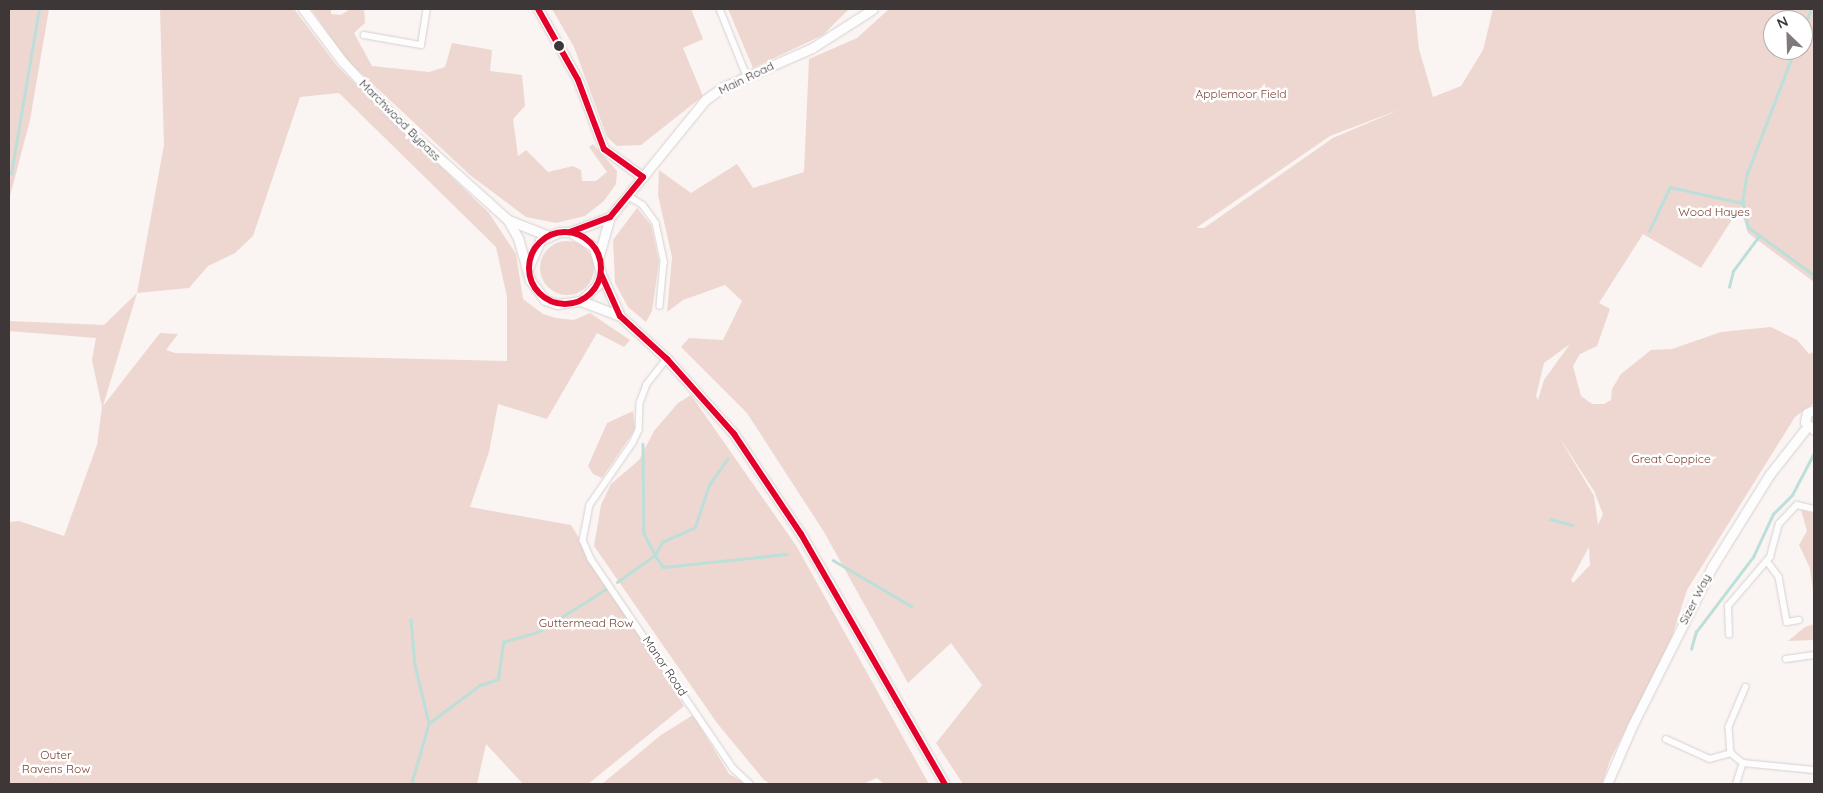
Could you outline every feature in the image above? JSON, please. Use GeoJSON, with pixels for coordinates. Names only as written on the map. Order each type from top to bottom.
{"type":"FeatureCollection","features":[{"type":"Feature","properties":{"kind":"main road","name":"Marchwood Bypass"},"geometry":{"type":"LineString","coordinates":[[303,9],[343,62],[397,120],[508,220],[549,236]]}},
{"type":"Feature","properties":{"kind":"main road"},"geometry":{"type":"LineString","coordinates":[[538,9],[578,80],[604,149],[643,177]]}},
{"type":"Feature","properties":{"kind":"main road","name":"Main Road"},"geometry":{"type":"LineString","coordinates":[[598,255],[610,216],[705,100],[748,76],[812,48],[874,9]]}},
{"type":"Feature","properties":{"kind":"main road","name":"Main Road"},"geometry":{"type":"LineString","coordinates":[[570,232],[610,216]]}},
{"type":"Feature","properties":{"kind":"main road","name":"Marchwood Bypass"},"geometry":{"type":"LineString","coordinates":[[508,220],[528,268]]}},
{"type":"Feature","properties":{"kind":"main road"},"geometry":{"type":"LineString","coordinates":[[620,316],[601,274],[598,255],[587,240],[570,232],[549,236],[534,249],[528,268],[536,291],[545,300],[557,304],[581,301],[620,316],[667,359],[734,434],[801,534],[945,784]]}},
{"type":"Feature","properties":{"kind":"main road"},"geometry":{"type":"LineString","coordinates":[[581,301],[597,284],[601,274]]}},
{"type":"Feature","properties":{"kind":"main road","name":"Sizer Way"},"geometry":{"type":"LineString","coordinates":[[1608,784],[1632,726],[1712,567],[1770,474],[1811,429],[1805,418],[1814,410]]}},
{"type":"Feature","properties":{"kind":"street"},"geometry":{"type":"LineString","coordinates":[[364,35],[421,45],[427,9]]}},
{"type":"Feature","properties":{"kind":"street"},"geometry":{"type":"LineString","coordinates":[[720,9],[748,76]]}},
{"type":"Feature","properties":{"kind":"street"},"geometry":{"type":"LineString","coordinates":[[628,196],[643,205],[656,223],[664,262],[660,306]]}},
{"type":"Feature","properties":{"kind":"street","name":"Manor Road"},"geometry":{"type":"LineString","coordinates":[[667,359],[648,385],[640,404],[639,430],[633,443],[590,505],[583,540],[591,559],[733,768],[750,784]]}},
{"type":"Feature","properties":{"kind":"street"},"geometry":{"type":"LineString","coordinates":[[1729,634],[1728,606],[1767,561],[1777,542],[1780,524],[1791,508],[1797,505],[1814,509]]}},
{"type":"Feature","properties":{"kind":"street"},"geometry":{"type":"LineString","coordinates":[[1767,561],[1779,577],[1787,622],[1800,620]]}},
{"type":"Feature","properties":{"kind":"street"},"geometry":{"type":"LineString","coordinates":[[1786,659],[1814,655]]}},
{"type":"Feature","properties":{"kind":"street"},"geometry":{"type":"LineString","coordinates":[[1746,687],[1729,727],[1732,752],[1743,763],[1814,770]]}},
{"type":"Feature","properties":{"kind":"street"},"geometry":{"type":"LineString","coordinates":[[1666,740],[1710,760],[1732,752]]}},
{"type":"Feature","properties":{"kind":"street"},"geometry":{"type":"LineString","coordinates":[[1736,784],[1743,763]]}},
{"type":"Feature","properties":{"kind":"green space"},"geometry":{"type":"Polygon","coordinates":[[[9,9],[49,9],[30,120],[9,200],[9,9]]]}},
{"type":"Feature","properties":{"kind":"green space"},"geometry":{"type":"Polygon","coordinates":[[[160,9],[294,9],[338,67],[489,213],[516,254],[523,299],[543,314],[556,318],[574,320],[590,313],[630,340],[624,347],[597,333],[547,419],[498,404],[489,452],[470,507],[571,525],[684,706],[588,784],[523,784],[486,744],[477,784],[9,784],[9,522],[19,521],[64,536],[97,445],[102,407],[92,360],[96,338],[9,331],[9,321],[104,325],[137,293],[164,145],[160,9]],[[339,93],[300,97],[253,236],[235,253],[208,266],[189,288],[137,293],[103,406],[160,333],[178,334],[166,350],[175,353],[507,361],[507,297],[496,247],[339,93]]]}},
{"type":"Feature","properties":{"kind":"green space"},"geometry":{"type":"Polygon","coordinates":[[[311,9],[331,9],[331,14],[341,15],[350,9],[364,9],[365,23],[354,33],[372,66],[429,72],[445,67],[452,43],[492,50],[490,71],[522,75],[525,106],[513,119],[518,156],[526,150],[548,172],[573,166],[581,170],[582,181],[596,181],[607,172],[589,147],[593,144],[617,171],[616,184],[604,201],[585,216],[556,223],[526,217],[470,175],[346,59],[311,9]]]}},
{"type":"Feature","properties":{"kind":"green space"},"geometry":{"type":"Polygon","coordinates":[[[552,9],[691,9],[703,39],[683,48],[703,96],[641,145],[617,146],[607,137],[574,47],[552,9]]]}},
{"type":"Feature","properties":{"kind":"green space"},"geometry":{"type":"Polygon","coordinates":[[[728,9],[849,9],[823,35],[753,68],[728,9]]]}},
{"type":"Feature","properties":{"kind":"green space"},"geometry":{"type":"Polygon","coordinates":[[[889,9],[1415,9],[1419,49],[1433,97],[1461,86],[1483,50],[1493,9],[1814,9],[1814,282],[1748,233],[1740,207],[1701,268],[1643,234],[1599,303],[1610,309],[1597,346],[1580,354],[1573,366],[1581,396],[1592,404],[1604,404],[1611,400],[1612,389],[1621,374],[1651,350],[1672,349],[1721,332],[1771,327],[1797,340],[1809,354],[1814,352],[1814,403],[1795,417],[1687,590],[1669,646],[1610,760],[1602,784],[963,784],[936,743],[982,685],[951,643],[908,683],[824,532],[747,413],[681,347],[689,338],[723,340],[742,301],[725,285],[683,300],[667,312],[672,257],[658,195],[659,170],[691,193],[737,164],[753,188],[804,172],[809,59],[857,38],[889,9]],[[1401,109],[1330,136],[1196,228],[1204,228],[1333,138],[1401,109]],[[1570,344],[1544,363],[1536,396],[1538,400],[1544,380],[1570,344]],[[1558,435],[1594,496],[1598,525],[1603,514],[1594,491],[1558,435]],[[1589,547],[1571,580],[1573,583],[1590,565],[1589,547]]]}},
{"type":"Feature","properties":{"kind":"green space"},"geometry":{"type":"Polygon","coordinates":[[[637,208],[651,225],[659,262],[652,311],[646,322],[628,307],[615,283],[613,240],[637,208]]]}},
{"type":"Feature","properties":{"kind":"green space"},"geometry":{"type":"Polygon","coordinates":[[[562,241],[572,241],[582,245],[590,253],[594,268],[590,283],[582,291],[572,295],[562,295],[552,291],[544,283],[540,273],[540,263],[544,253],[552,245],[562,241]]]}},
{"type":"Feature","properties":{"kind":"green space"},"geometry":{"type":"Polygon","coordinates":[[[691,395],[797,547],[929,784],[884,784],[877,778],[863,784],[771,784],[764,780],[717,723],[594,546],[601,505],[611,484],[639,460],[654,431],[678,403],[691,395]]]}},
{"type":"Feature","properties":{"kind":"green space"},"geometry":{"type":"Polygon","coordinates":[[[633,411],[635,429],[630,437],[602,478],[593,474],[588,466],[607,423],[633,411]]]}},
{"type":"Feature","properties":{"kind":"green space"},"geometry":{"type":"Polygon","coordinates":[[[1801,510],[1814,513],[1814,600],[1810,568],[1799,545],[1807,531],[1801,510]]]}},
{"type":"Feature","properties":{"kind":"green space"},"geometry":{"type":"Polygon","coordinates":[[[1814,624],[1814,640],[1788,641],[1805,627],[1814,624]]]}},
{"type":"Feature","properties":{"kind":"green space"},"geometry":{"type":"Polygon","coordinates":[[[693,715],[729,774],[747,784],[602,784],[661,735],[693,715]]]}},
{"type":"Feature","properties":{"kind":"waterway"},"geometry":{"type":"LineString","coordinates":[[11,174],[39,9]]}},
{"type":"Feature","properties":{"kind":"waterway"},"geometry":{"type":"LineString","coordinates":[[1791,60],[1747,175],[1743,201],[1748,227],[1814,275]]}},
{"type":"Feature","properties":{"kind":"waterway"},"geometry":{"type":"LineString","coordinates":[[1649,231],[1670,187],[1743,203]]}},
{"type":"Feature","properties":{"kind":"waterway"},"geometry":{"type":"LineString","coordinates":[[1729,287],[1733,271],[1759,236]]}},
{"type":"Feature","properties":{"kind":"waterway"},"geometry":{"type":"LineString","coordinates":[[643,444],[644,533],[655,555]]}},
{"type":"Feature","properties":{"kind":"waterway"},"geometry":{"type":"LineString","coordinates":[[1691,649],[1696,632],[1753,557],[1773,514],[1792,495],[1814,453]]}},
{"type":"Feature","properties":{"kind":"waterway"},"geometry":{"type":"LineString","coordinates":[[655,555],[662,542],[695,527],[709,485],[727,459]]}},
{"type":"Feature","properties":{"kind":"waterway"},"geometry":{"type":"LineString","coordinates":[[1550,519],[1572,525]]}},
{"type":"Feature","properties":{"kind":"waterway"},"geometry":{"type":"LineString","coordinates":[[617,582],[655,555],[663,567],[786,554]]}},
{"type":"Feature","properties":{"kind":"waterway"},"geometry":{"type":"LineString","coordinates":[[833,560],[911,606]]}},
{"type":"Feature","properties":{"kind":"waterway"},"geometry":{"type":"LineString","coordinates":[[411,784],[429,723],[480,685],[498,679],[503,642],[538,632],[606,589]]}},
{"type":"Feature","properties":{"kind":"waterway"},"geometry":{"type":"LineString","coordinates":[[411,619],[415,665],[429,723]]}},
{"type":"Feature","properties":{"kind":"transit line"},"geometry":{"type":"LineString","coordinates":[[538,9],[578,80],[604,149],[643,177],[610,217],[570,232]]}},
{"type":"Feature","properties":{"kind":"transit line"},"geometry":{"type":"LineString","coordinates":[[572,232],[591,242],[599,254],[601,268],[599,282],[591,294],[579,302],[558,304],[539,294],[531,282],[529,261],[539,242],[551,234],[572,232]]}},
{"type":"Feature","properties":{"kind":"transit line"},"geometry":{"type":"LineString","coordinates":[[601,274],[620,316],[667,359],[734,434],[801,534],[945,784]]}},
{"type":"Feature","properties":{"kind":"park label","name":"Applemoor Field"},"geometry":{"type":"Point","coordinates":[1241,94]}},
{"type":"Feature","properties":{"kind":"park label","name":"Wood Hayes"},"geometry":{"type":"Point","coordinates":[1714,212]}},
{"type":"Feature","properties":{"kind":"park label","name":"Great Coppice"},"geometry":{"type":"Point","coordinates":[1671,459]}},
{"type":"Feature","properties":{"kind":"park label","name":"Guttermead Row"},"geometry":{"type":"Point","coordinates":[586,623]}},
{"type":"Feature","properties":{"kind":"park label","name":"Outer Ravens Row"},"geometry":{"type":"Point","coordinates":[56,762]}}]}
